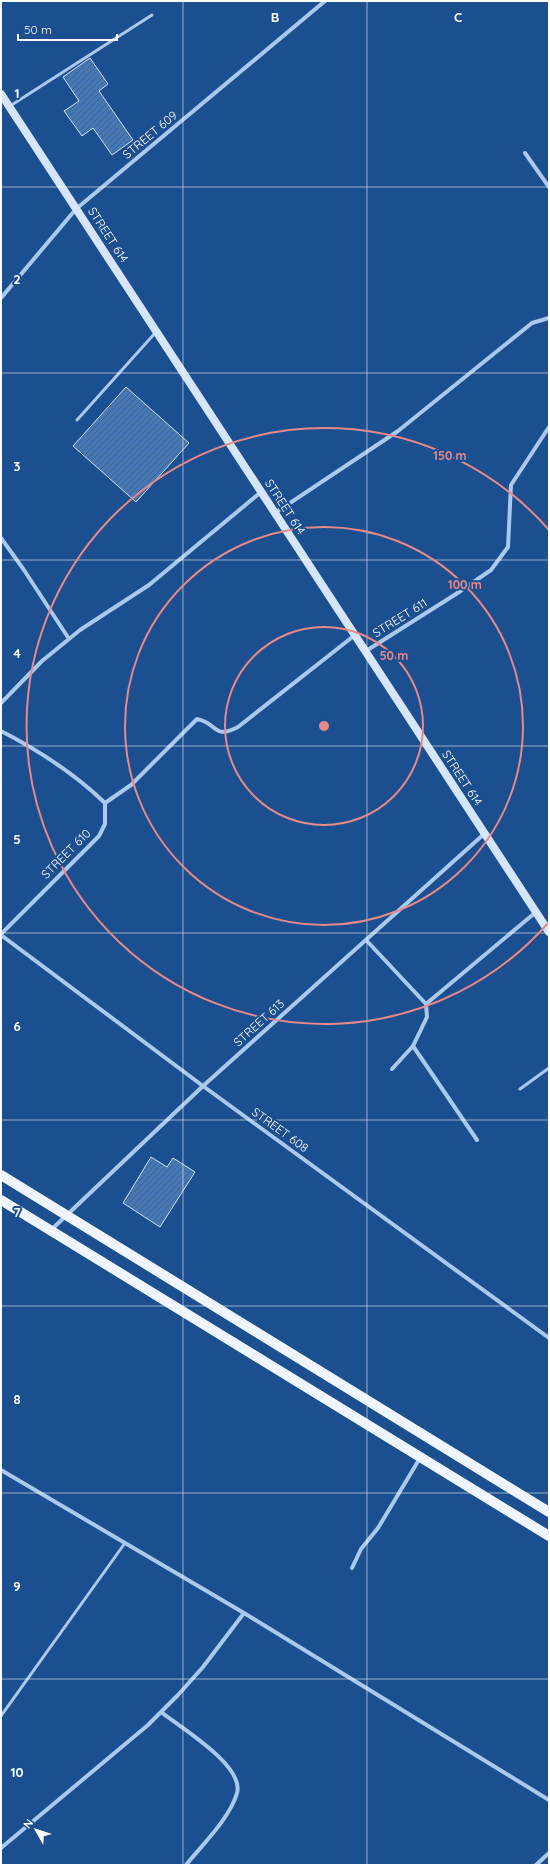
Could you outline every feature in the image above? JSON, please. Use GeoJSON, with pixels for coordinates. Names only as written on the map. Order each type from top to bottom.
{"type":"FeatureCollection","features":[{"type":"Feature","properties":{"kind":"main road"},"geometry":{"type":"LineString","coordinates":[[1,1176],[549,1512]]}},
{"type":"Feature","properties":{"kind":"main road"},"geometry":{"type":"LineString","coordinates":[[1,1200],[549,1536]]}},
{"type":"Feature","properties":{"kind":"street","name":"STREET 609"},"geometry":{"type":"LineString","coordinates":[[1,298],[76,209],[326,1]]}},
{"type":"Feature","properties":{"kind":"street","name":"STREET 614"},"geometry":{"type":"LineString","coordinates":[[1,94],[549,932]]}},
{"type":"Feature","properties":{"kind":"street"},"geometry":{"type":"LineString","coordinates":[[525,153],[549,188]]}},
{"type":"Feature","properties":{"kind":"street"},"geometry":{"type":"LineString","coordinates":[[275,513],[398,431],[532,323],[549,318]]}},
{"type":"Feature","properties":{"kind":"street","name":"STREET 611"},"geometry":{"type":"LineString","coordinates":[[366,652],[491,570],[508,548],[511,485],[549,427]]}},
{"type":"Feature","properties":{"kind":"street"},"geometry":{"type":"LineString","coordinates":[[1,703],[42,661],[80,630],[149,585],[261,492]]}},
{"type":"Feature","properties":{"kind":"street"},"geometry":{"type":"LineString","coordinates":[[1,538],[24,570],[69,639]]}},
{"type":"Feature","properties":{"kind":"street"},"geometry":{"type":"LineString","coordinates":[[1,731],[18,740],[90,788],[105,803],[131,785],[197,719],[203,720],[219,732],[228,733],[238,727],[355,635]]}},
{"type":"Feature","properties":{"kind":"street","name":"STREET 610"},"geometry":{"type":"LineString","coordinates":[[1,934],[99,836],[105,824],[105,803]]}},
{"type":"Feature","properties":{"kind":"street","name":"STREET 613"},"geometry":{"type":"LineString","coordinates":[[51,1231],[66,1215],[203,1086],[484,833]]}},
{"type":"Feature","properties":{"kind":"street"},"geometry":{"type":"LineString","coordinates":[[426,1004],[536,912]]}},
{"type":"Feature","properties":{"kind":"street","name":"STREET 608"},"geometry":{"type":"LineString","coordinates":[[1,934],[203,1086],[549,1338]]}},
{"type":"Feature","properties":{"kind":"street"},"geometry":{"type":"LineString","coordinates":[[366,940],[426,1004],[427,1017],[413,1046],[392,1069]]}},
{"type":"Feature","properties":{"kind":"street"},"geometry":{"type":"LineString","coordinates":[[413,1046],[477,1140]]}},
{"type":"Feature","properties":{"kind":"street"},"geometry":{"type":"LineString","coordinates":[[352,1568],[360,1549],[378,1528],[421,1458]]}},
{"type":"Feature","properties":{"kind":"street"},"geometry":{"type":"LineString","coordinates":[[1,1470],[244,1613],[549,1800]]}},
{"type":"Feature","properties":{"kind":"street"},"geometry":{"type":"LineString","coordinates":[[1,1848],[161,1712],[203,1667],[244,1613]]}},
{"type":"Feature","properties":{"kind":"street"},"geometry":{"type":"LineString","coordinates":[[161,1712],[221,1757],[233,1773],[238,1792],[229,1811],[186,1865]]}},
{"type":"Feature","properties":{"kind":"street"},"geometry":{"type":"LineString","coordinates":[[536,1865],[549,1853]]}},
{"type":"Feature","properties":{"kind":"lane"},"geometry":{"type":"LineString","coordinates":[[9,106],[152,15]]}},
{"type":"Feature","properties":{"kind":"lane"},"geometry":{"type":"LineString","coordinates":[[77,420],[156,332]]}},
{"type":"Feature","properties":{"kind":"lane"},"geometry":{"type":"LineString","coordinates":[[520,1089],[549,1068]]}},
{"type":"Feature","properties":{"kind":"lane"},"geometry":{"type":"LineString","coordinates":[[1,1716],[125,1543]]}},
{"type":"Feature","properties":{"kind":"building"},"geometry":{"type":"Polygon","coordinates":[[[90,58],[108,84],[99,91],[133,140],[112,155],[93,128],[82,136],[64,111],[79,101],[63,77],[90,58]]]}},
{"type":"Feature","properties":{"kind":"building"},"geometry":{"type":"Polygon","coordinates":[[[126,387],[189,443],[136,502],[73,446],[126,387]]]}},
{"type":"Feature","properties":{"kind":"building"},"geometry":{"type":"Polygon","coordinates":[[[151,1157],[167,1167],[173,1158],[195,1172],[160,1227],[123,1203],[151,1157]]]}}]}
